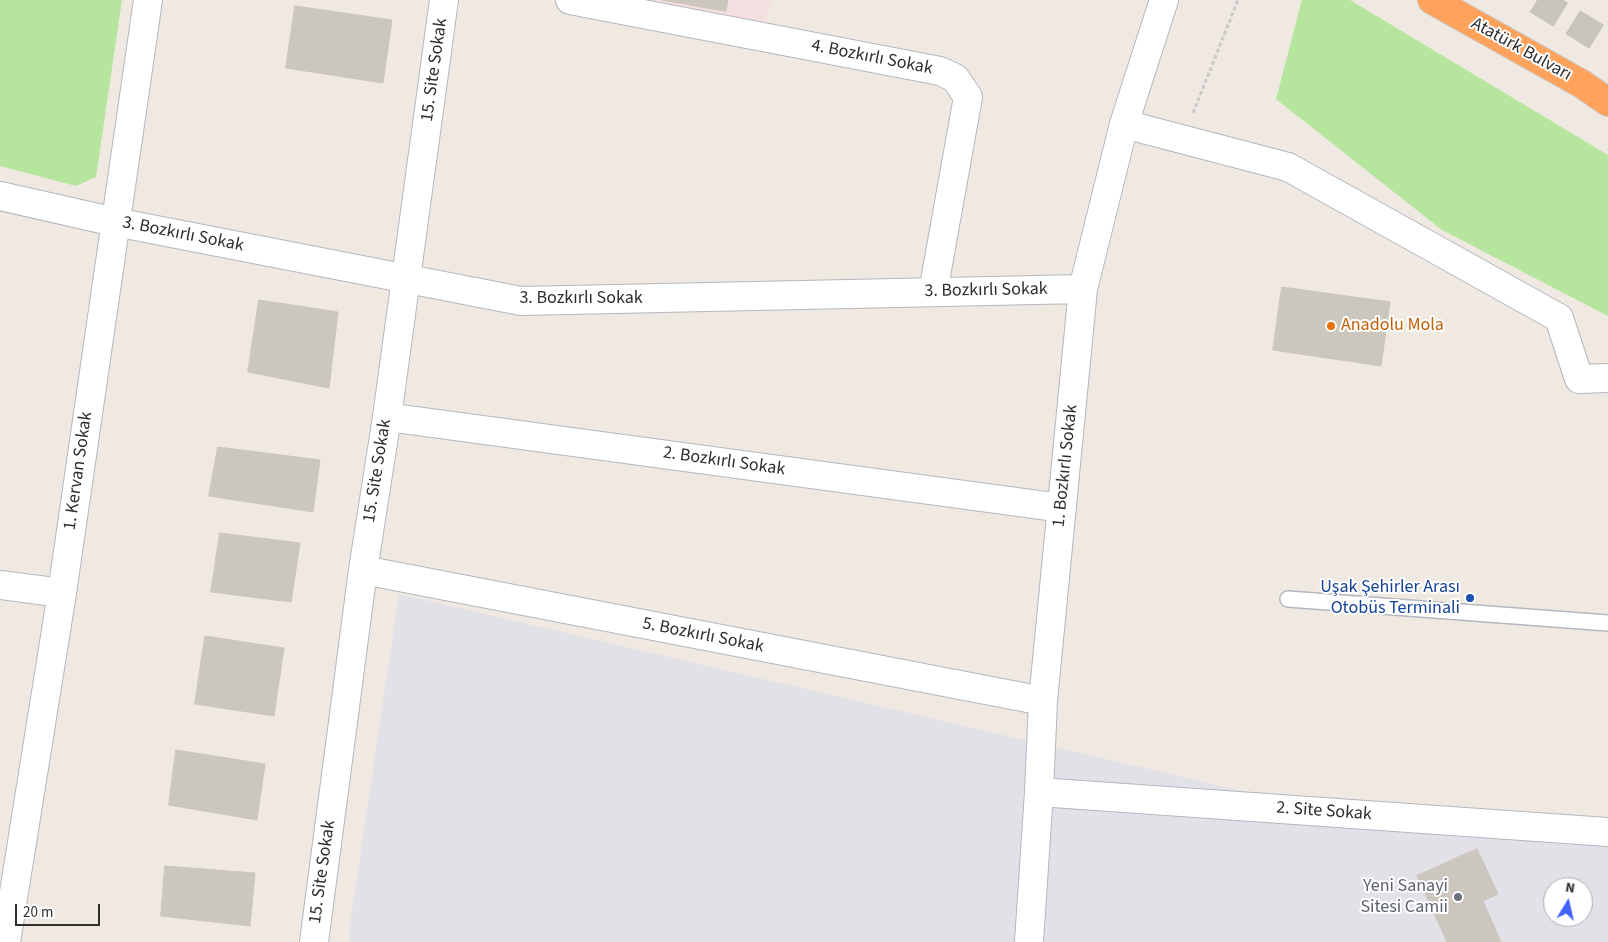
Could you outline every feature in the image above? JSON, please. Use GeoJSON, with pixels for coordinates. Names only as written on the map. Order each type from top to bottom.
{"type":"FeatureCollection","features":[{"type":"Feature","properties":{"kind":"highway","name":"Atatürk Bulvarı"},"geometry":{"type":"LineString","coordinates":[[1432,0],[1582,84],[1608,102]]}},
{"type":"Feature","properties":{"kind":"street","name":"1. Kervan Sokak"},"geometry":{"type":"LineString","coordinates":[[6,942],[62,593],[148,0]]}},
{"type":"Feature","properties":{"kind":"street","name":"15. Site Sokak"},"geometry":{"type":"LineString","coordinates":[[314,942],[362,570],[387,417],[444,0]]}},
{"type":"Feature","properties":{"kind":"street","name":"4. Bozkırlı Sokak"},"geometry":{"type":"LineString","coordinates":[[570,0],[940,71],[956,78],[968,98],[933,292]]}},
{"type":"Feature","properties":{"kind":"street","name":"1. Bozkırlı Sokak"},"geometry":{"type":"LineString","coordinates":[[1029,942],[1043,701],[1083,289],[1124,124],[1164,0]]}},
{"type":"Feature","properties":{"kind":"street"},"geometry":{"type":"LineString","coordinates":[[1124,124],[1288,167],[1560,318],[1579,379],[1608,378]]}},
{"type":"Feature","properties":{"kind":"street","name":"3. Bozkırlı Sokak"},"geometry":{"type":"LineString","coordinates":[[0,196],[115,222],[521,301],[1083,289]]}},
{"type":"Feature","properties":{"kind":"street","name":"2. Bozkırlı Sokak"},"geometry":{"type":"LineString","coordinates":[[387,417],[1062,508]]}},
{"type":"Feature","properties":{"kind":"street","name":"5. Bozkırlı Sokak"},"geometry":{"type":"LineString","coordinates":[[362,570],[1043,701]]}},
{"type":"Feature","properties":{"kind":"street"},"geometry":{"type":"LineString","coordinates":[[0,585],[62,593]]}},
{"type":"Feature","properties":{"kind":"street","name":"2. Site Sokak"},"geometry":{"type":"LineString","coordinates":[[1039,792],[1608,832]]}},
{"type":"Feature","properties":{"kind":"lane"},"geometry":{"type":"LineString","coordinates":[[1288,599],[1608,623]]}},
{"type":"Feature","properties":{"kind":"path"},"geometry":{"type":"LineString","coordinates":[[1183,139],[1238,0]]}},
{"type":"Feature","properties":{"kind":"shaded area"},"geometry":{"type":"Polygon","coordinates":[[[628,0],[770,0],[766,22],[628,0]]]}},
{"type":"Feature","properties":{"kind":"shaded area"},"geometry":{"type":"Polygon","coordinates":[[[399,594],[1427,834],[1608,847],[1608,942],[349,942],[399,594]]]}},
{"type":"Feature","properties":{"kind":"green space"},"geometry":{"type":"Polygon","coordinates":[[[0,0],[122,0],[96,177],[76,186],[0,166],[0,0]]]}},
{"type":"Feature","properties":{"kind":"green space"},"geometry":{"type":"Polygon","coordinates":[[[1302,0],[1350,0],[1608,155],[1608,316],[1442,230],[1276,99],[1302,0]]]}},
{"type":"Feature","properties":{"kind":"building"},"geometry":{"type":"Polygon","coordinates":[[[662,0],[728,0],[726,11],[662,0]]]}},
{"type":"Feature","properties":{"kind":"building"},"geometry":{"type":"Polygon","coordinates":[[[295,6],[392,20],[383,83],[286,68],[295,6]]]}},
{"type":"Feature","properties":{"kind":"building","name":"Anadolu Mola"},"geometry":{"type":"Polygon","coordinates":[[[1282,287],[1390,302],[1381,366],[1273,350],[1282,287]]]}},
{"type":"Feature","properties":{"kind":"building"},"geometry":{"type":"Polygon","coordinates":[[[259,300],[338,312],[329,388],[248,372],[259,300]]]}},
{"type":"Feature","properties":{"kind":"building"},"geometry":{"type":"Polygon","coordinates":[[[218,447],[320,460],[313,512],[209,496],[218,447]]]}},
{"type":"Feature","properties":{"kind":"building"},"geometry":{"type":"Polygon","coordinates":[[[220,533],[300,543],[291,602],[211,592],[220,533]]]}},
{"type":"Feature","properties":{"kind":"building"},"geometry":{"type":"Polygon","coordinates":[[[205,636],[284,648],[274,716],[195,704],[205,636]]]}},
{"type":"Feature","properties":{"kind":"building"},"geometry":{"type":"Polygon","coordinates":[[[176,750],[265,764],[257,820],[169,805],[176,750]]]}},
{"type":"Feature","properties":{"kind":"building","name":"Yeni Sanayi Sitesi Camii"},"geometry":{"type":"Polygon","coordinates":[[[1477,849],[1498,894],[1483,901],[1501,942],[1447,942],[1417,876],[1477,849]]]}},
{"type":"Feature","properties":{"kind":"building"},"geometry":{"type":"Polygon","coordinates":[[[165,866],[255,873],[250,926],[161,916],[165,866]]]}},
{"type":"Feature","properties":{"kind":"tunnel"},"geometry":{"type":"LineString","coordinates":[[1537,0],[1608,44]]}},
{"type":"Feature","properties":{"kind":"place","name":"Anadolu Mola"},"geometry":{"type":"Point","coordinates":[1331,326]}},
{"type":"Feature","properties":{"kind":"place","name":"Uşak Şehirler Arası Otobüs Terminali"},"geometry":{"type":"Point","coordinates":[1470,598]}},
{"type":"Feature","properties":{"kind":"place","name":"Yeni Sanayi Sitesi Camii"},"geometry":{"type":"Point","coordinates":[1458,897]}}]}
